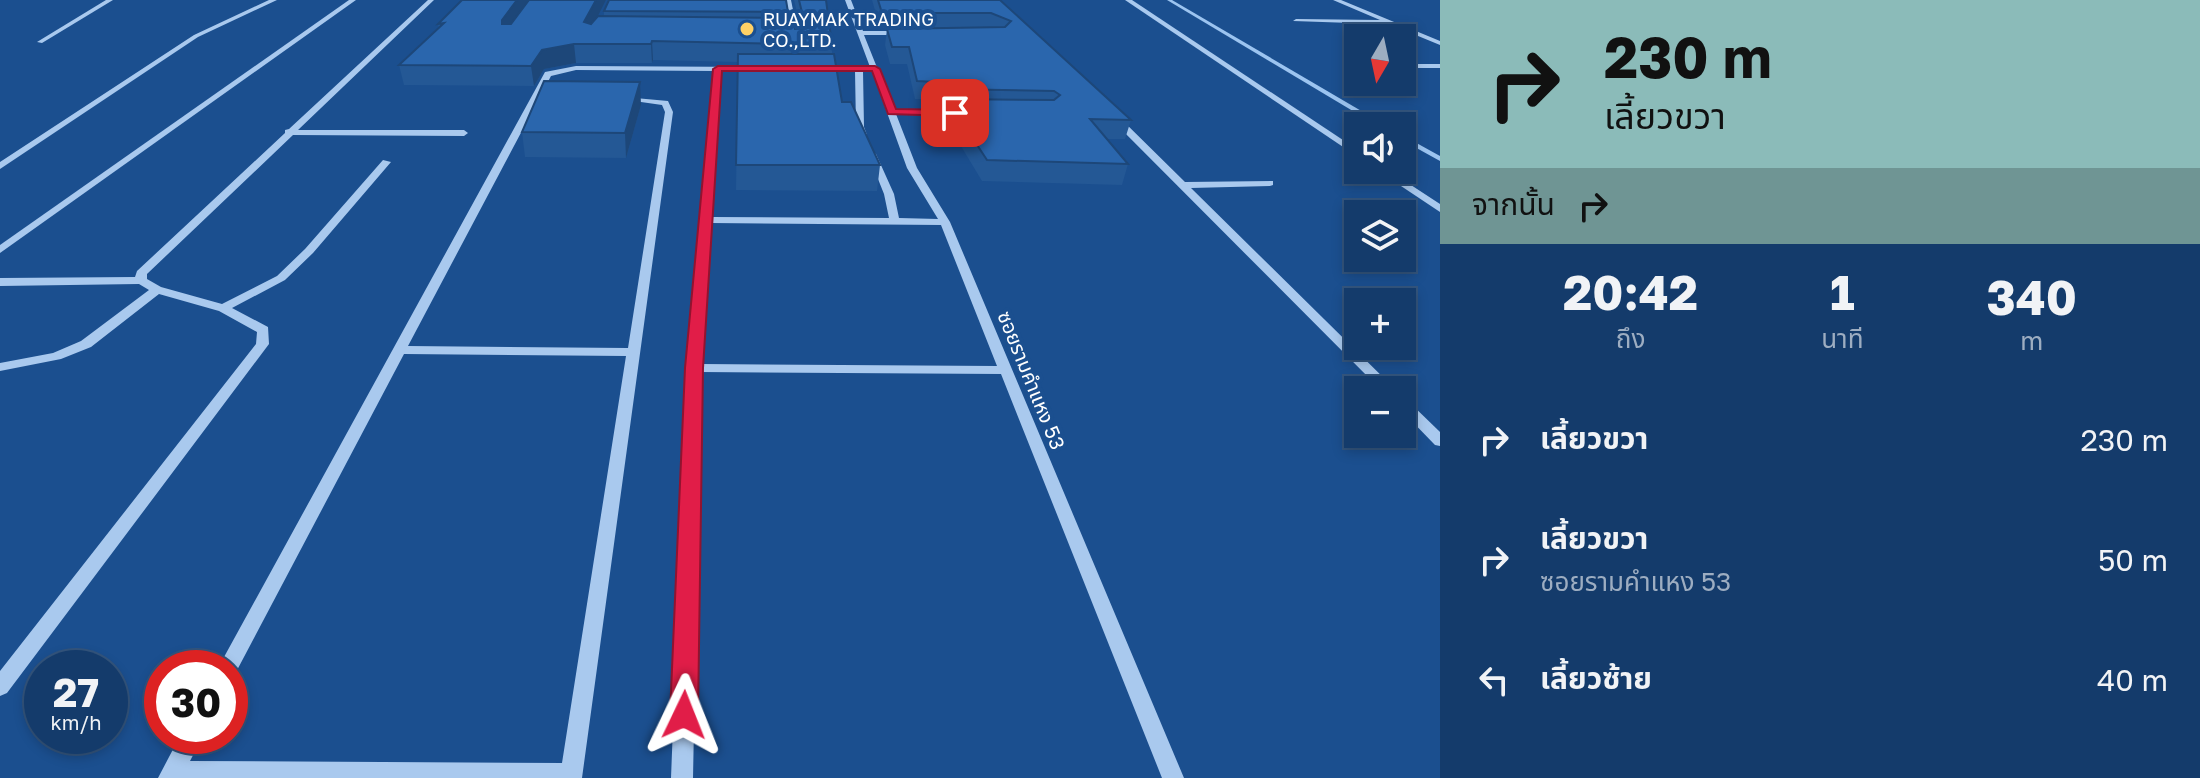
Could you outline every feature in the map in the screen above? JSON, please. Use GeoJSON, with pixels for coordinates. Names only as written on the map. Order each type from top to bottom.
{"type":"FeatureCollection","features":[{"type":"Feature","properties":{"kind":"street"},"geometry":{"type":"LineString","coordinates":[[40,42],[110,0]]}},
{"type":"Feature","properties":{"kind":"street"},"geometry":{"type":"LineString","coordinates":[[0,166],[196,36],[274,0]]}},
{"type":"Feature","properties":{"kind":"street"},"geometry":{"type":"LineString","coordinates":[[0,250],[353,0]]}},
{"type":"Feature","properties":{"kind":"street"},"geometry":{"type":"LineString","coordinates":[[141,280],[141,273],[431,0]]}},
{"type":"Feature","properties":{"kind":"street","name":"ซอยรามคำแหง 53"},"geometry":{"type":"LineString","coordinates":[[848,0],[865,37],[912,168],[945,222],[1173,778]]}},
{"type":"Feature","properties":{"kind":"street"},"geometry":{"type":"LineString","coordinates":[[1128,0],[1344,145]]}},
{"type":"Feature","properties":{"kind":"street"},"geometry":{"type":"LineString","coordinates":[[1336,0],[1440,43]]}},
{"type":"Feature","properties":{"kind":"street"},"geometry":{"type":"LineString","coordinates":[[774,5],[789,2],[798,44]]}},
{"type":"Feature","properties":{"kind":"street"},"geometry":{"type":"LineString","coordinates":[[1296,21],[1390,22]]}},
{"type":"Feature","properties":{"kind":"street"},"geometry":{"type":"LineString","coordinates":[[780,31],[795,31]]}},
{"type":"Feature","properties":{"kind":"street"},"geometry":{"type":"LineString","coordinates":[[865,37],[910,37]]}},
{"type":"Feature","properties":{"kind":"street"},"geometry":{"type":"LineString","coordinates":[[1416,66],[1440,66]]}},
{"type":"Feature","properties":{"kind":"street"},"geometry":{"type":"LineString","coordinates":[[682,778],[694,368],[718,69]]}},
{"type":"Feature","properties":{"kind":"street"},"geometry":{"type":"LineString","coordinates":[[238,650],[400,350],[543,98],[548,74],[560,70],[765,69]]}},
{"type":"Feature","properties":{"kind":"street"},"geometry":{"type":"LineString","coordinates":[[796,69],[875,69]]}},
{"type":"Feature","properties":{"kind":"street"},"geometry":{"type":"LineString","coordinates":[[859,69],[860,127],[889,194],[895,222]]}},
{"type":"Feature","properties":{"kind":"street"},"geometry":{"type":"LineString","coordinates":[[182,754],[171,775],[571,776],[669,112],[665,103],[657,100],[611,99]]}},
{"type":"Feature","properties":{"kind":"street"},"geometry":{"type":"LineString","coordinates":[[1107,110],[1375,376]]}},
{"type":"Feature","properties":{"kind":"street"},"geometry":{"type":"LineString","coordinates":[[892,112],[970,113]]}},
{"type":"Feature","properties":{"kind":"street"},"geometry":{"type":"LineString","coordinates":[[288,132],[464,133]]}},
{"type":"Feature","properties":{"kind":"street"},"geometry":{"type":"LineString","coordinates":[[223,308],[281,278],[309,251],[386,162]]}},
{"type":"Feature","properties":{"kind":"street"},"geometry":{"type":"LineString","coordinates":[[1183,185],[1270,183]]}},
{"type":"Feature","properties":{"kind":"street"},"geometry":{"type":"LineString","coordinates":[[1403,184],[1440,209]]}},
{"type":"Feature","properties":{"kind":"street"},"geometry":{"type":"LineString","coordinates":[[707,220],[945,222]]}},
{"type":"Feature","properties":{"kind":"street"},"geometry":{"type":"LineString","coordinates":[[0,282],[141,280],[157,290],[223,308],[263,330],[262,344],[0,687]]}},
{"type":"Feature","properties":{"kind":"street"},"geometry":{"type":"LineString","coordinates":[[0,367],[56,356],[86,344],[157,290]]}},
{"type":"Feature","properties":{"kind":"street"},"geometry":{"type":"LineString","coordinates":[[400,350],[634,352]]}},
{"type":"Feature","properties":{"kind":"street"},"geometry":{"type":"LineString","coordinates":[[694,368],[1007,370]]}},
{"type":"Feature","properties":{"kind":"street"},"geometry":{"type":"LineString","coordinates":[[1416,417],[1440,441]]}},
{"type":"Feature","properties":{"kind":"building"},"geometry":{"type":"Polygon","coordinates":[[[462,0],[517,0],[502,24],[511,24],[529,0],[596,0],[584,22],[591,24],[598,16],[791,18],[795,29],[803,29],[805,25],[799,0],[826,0],[832,45],[652,41],[651,44],[574,44],[542,50],[531,66],[399,65],[444,23],[438,24],[462,0]]]}},
{"type":"Feature","properties":{"kind":"building"},"geometry":{"type":"Polygon","coordinates":[[[609,0],[786,0],[788,12],[604,11],[609,0]]]}},
{"type":"Feature","properties":{"kind":"building"},"geometry":{"type":"Polygon","coordinates":[[[878,0],[1000,0],[1131,120],[1090,119],[1128,164],[987,160],[947,99],[1054,100],[1060,95],[1054,91],[941,89],[936,82],[917,81],[909,47],[892,47],[887,29],[1005,27],[1011,21],[991,13],[882,13],[878,0]]]}},
{"type":"Feature","properties":{"kind":"building"},"geometry":{"type":"Polygon","coordinates":[[[738,54],[834,54],[842,102],[851,102],[880,165],[736,165],[738,54]]]}},
{"type":"Feature","properties":{"kind":"building"},"geometry":{"type":"Polygon","coordinates":[[[544,81],[640,82],[625,133],[522,132],[544,81]]]}},
{"type":"Feature","properties":{"kind":"waterway"},"geometry":{"type":"LineString","coordinates":[[1169,0],[1359,112]]}},
{"type":"Feature","properties":{"kind":"waterway"},"geometry":{"type":"LineString","coordinates":[[1416,145],[1440,159]]}},
{"type":"Feature","properties":{"kind":"place","name":"RUAYMAK TRADING CO.,LTD."},"geometry":{"type":"Point","coordinates":[747,29]}},
{"type":"Feature","properties":{"kind":"route"},"geometry":{"type":"LineString","coordinates":[[684,715],[694,368],[718,69],[875,69],[892,112],[955,113]]}}]}
